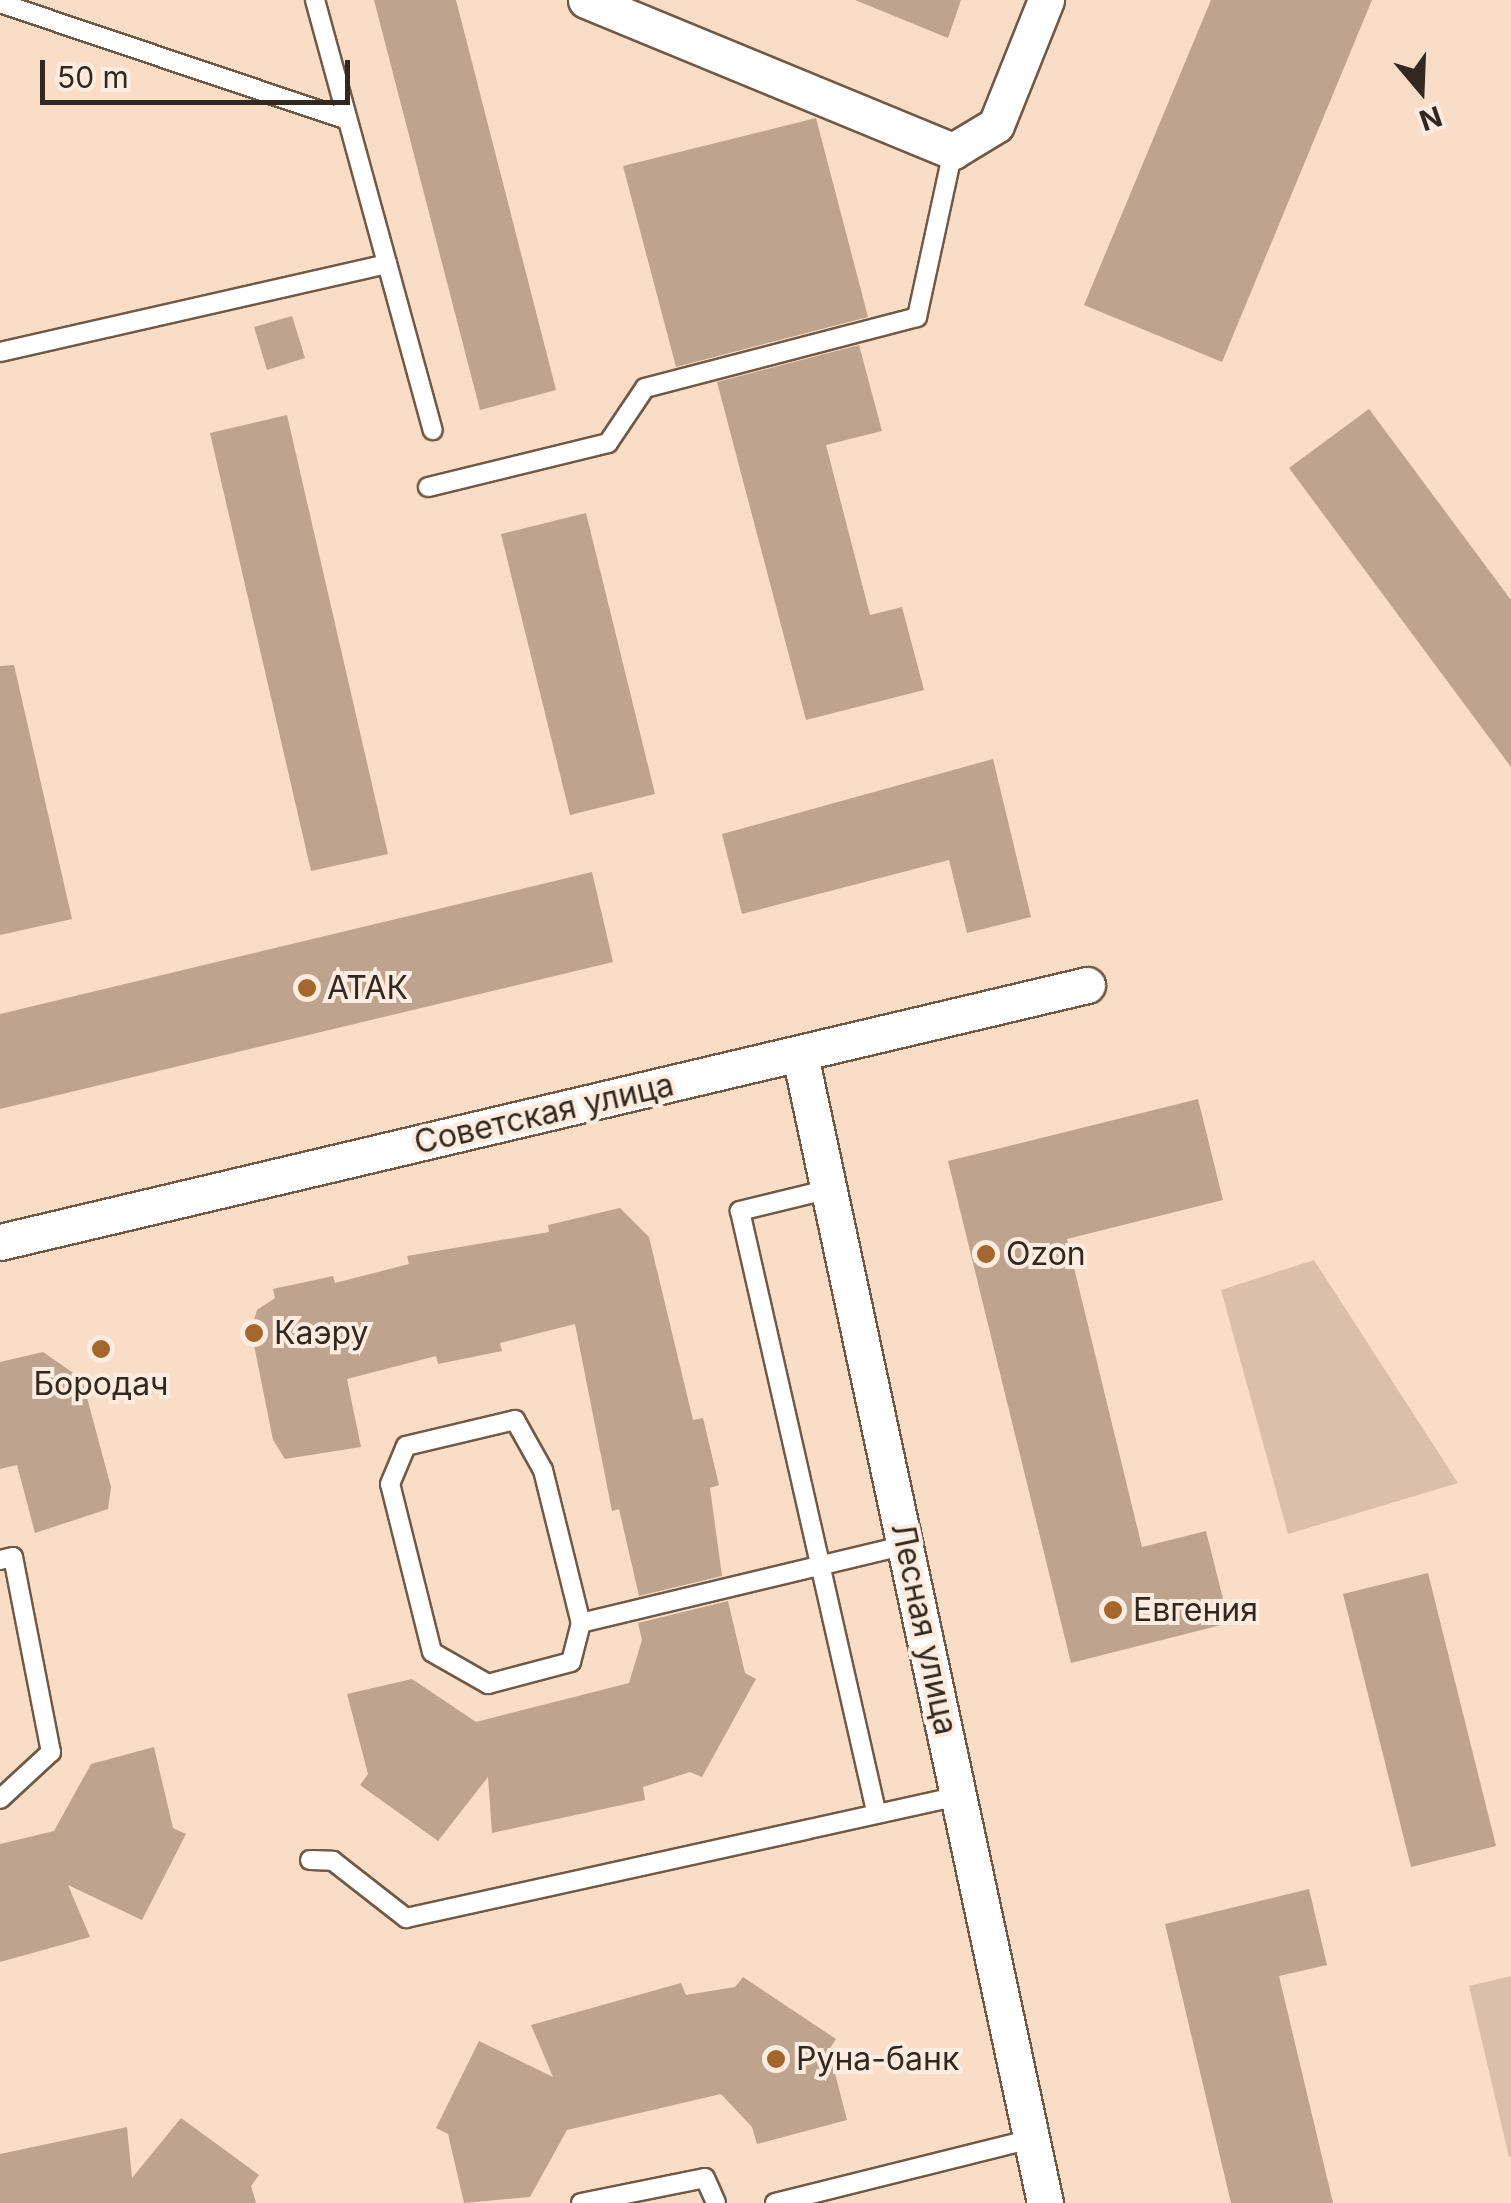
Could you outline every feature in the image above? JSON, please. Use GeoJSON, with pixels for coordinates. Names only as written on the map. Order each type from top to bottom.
{"type":"FeatureCollection","features":[{"type":"Feature","properties":{"kind":"street"},"geometry":{"type":"LineString","coordinates":[[586,0],[954,151],[996,125],[1046,0]]}},
{"type":"Feature","properties":{"kind":"street","name":"Советская улица"},"geometry":{"type":"LineString","coordinates":[[0,1242],[1087,985]]}},
{"type":"Feature","properties":{"kind":"street","name":"Лесная улица"},"geometry":{"type":"LineString","coordinates":[[800,1055],[1045,2203]]}},
{"type":"Feature","properties":{"kind":"lane"},"geometry":{"type":"LineString","coordinates":[[315,0],[344,119],[433,430]]}},
{"type":"Feature","properties":{"kind":"lane"},"geometry":{"type":"LineString","coordinates":[[0,3],[344,119]]}},
{"type":"Feature","properties":{"kind":"lane"},"geometry":{"type":"LineString","coordinates":[[428,488],[608,443],[645,388],[917,317],[954,151]]}},
{"type":"Feature","properties":{"kind":"lane"},"geometry":{"type":"LineString","coordinates":[[0,352],[387,264]]}},
{"type":"Feature","properties":{"kind":"lane"},"geometry":{"type":"LineString","coordinates":[[830,1189],[740,1211],[876,1811]]}},
{"type":"Feature","properties":{"kind":"lane"},"geometry":{"type":"LineString","coordinates":[[516,1420],[543,1470],[581,1622],[571,1662],[488,1684],[432,1652],[390,1484],[406,1446],[516,1420]]}},
{"type":"Feature","properties":{"kind":"lane"},"geometry":{"type":"LineString","coordinates":[[581,1622],[820,1562],[906,1545]]}},
{"type":"Feature","properties":{"kind":"lane"},"geometry":{"type":"LineString","coordinates":[[0,1560],[13,1557],[51,1752],[0,1799]]}},
{"type":"Feature","properties":{"kind":"lane"},"geometry":{"type":"LineString","coordinates":[[310,1860],[333,1861],[406,1918],[876,1811],[959,1796]]}},
{"type":"Feature","properties":{"kind":"lane"},"geometry":{"type":"LineString","coordinates":[[775,2203],[1032,2139]]}},
{"type":"Feature","properties":{"kind":"lane"},"geometry":{"type":"LineString","coordinates":[[580,2203],[705,2178],[716,2203]]}},
{"type":"Feature","properties":{"kind":"shaded area"},"geometry":{"type":"Polygon","coordinates":[[[1314,1260],[1458,1483],[1288,1534],[1221,1290],[1314,1260]]]}},
{"type":"Feature","properties":{"kind":"shaded area"},"geometry":{"type":"Polygon","coordinates":[[[1511,1976],[1511,2157],[1509,2157],[1469,1986],[1511,1976]]]}},
{"type":"Feature","properties":{"kind":"building"},"geometry":{"type":"Polygon","coordinates":[[[374,0],[456,0],[556,390],[480,410],[374,0]]]}},
{"type":"Feature","properties":{"kind":"building"},"geometry":{"type":"Polygon","coordinates":[[[855,0],[961,0],[948,38],[855,0]]]}},
{"type":"Feature","properties":{"kind":"building"},"geometry":{"type":"Polygon","coordinates":[[[1211,0],[1372,0],[1222,362],[1084,305],[1211,0]]]}},
{"type":"Feature","properties":{"kind":"building"},"geometry":{"type":"Polygon","coordinates":[[[816,118],[868,317],[676,367],[623,166],[816,118]]]}},
{"type":"Feature","properties":{"kind":"building"},"geometry":{"type":"Polygon","coordinates":[[[292,316],[305,358],[267,370],[254,327],[292,316]]]}},
{"type":"Feature","properties":{"kind":"building"},"geometry":{"type":"Polygon","coordinates":[[[859,345],[882,431],[826,445],[870,615],[902,607],[924,690],[806,720],[717,382],[859,345]]]}},
{"type":"Feature","properties":{"kind":"building"},"geometry":{"type":"Polygon","coordinates":[[[1369,409],[1511,600],[1511,767],[1289,468],[1369,409]]]}},
{"type":"Feature","properties":{"kind":"building"},"geometry":{"type":"Polygon","coordinates":[[[287,415],[388,854],[311,871],[210,433],[287,415]]]}},
{"type":"Feature","properties":{"kind":"building"},"geometry":{"type":"Polygon","coordinates":[[[586,513],[655,794],[570,815],[501,534],[586,513]]]}},
{"type":"Feature","properties":{"kind":"building"},"geometry":{"type":"Polygon","coordinates":[[[14,665],[72,919],[0,935],[0,666],[14,665]]]}},
{"type":"Feature","properties":{"kind":"building"},"geometry":{"type":"Polygon","coordinates":[[[993,759],[1031,917],[967,933],[949,860],[742,914],[722,834],[993,759]]]}},
{"type":"Feature","properties":{"kind":"building","name":"АТАК"},"geometry":{"type":"Polygon","coordinates":[[[592,872],[613,962],[0,1109],[0,1014],[592,872]]]}},
{"type":"Feature","properties":{"kind":"building"},"geometry":{"type":"Polygon","coordinates":[[[1198,1099],[1223,1200],[1067,1239],[1142,1547],[1206,1531],[1229,1623],[1071,1663],[948,1161],[1198,1099]]]}},
{"type":"Feature","properties":{"kind":"building"},"geometry":{"type":"Polygon","coordinates":[[[620,1208],[649,1237],[693,1420],[703,1418],[719,1485],[710,1488],[722,1576],[639,1596],[619,1509],[612,1511],[575,1324],[500,1343],[502,1351],[438,1364],[436,1356],[347,1379],[361,1447],[285,1459],[273,1440],[251,1330],[257,1310],[275,1298],[273,1289],[333,1276],[335,1283],[409,1264],[407,1256],[549,1232],[548,1225],[620,1208]]]}},
{"type":"Feature","properties":{"kind":"building"},"geometry":{"type":"Polygon","coordinates":[[[43,1352],[82,1379],[111,1487],[108,1509],[35,1533],[17,1465],[0,1469],[0,1362],[43,1352]]]}},
{"type":"Feature","properties":{"kind":"building"},"geometry":{"type":"Polygon","coordinates":[[[1428,1573],[1496,1846],[1411,1867],[1343,1594],[1428,1573]]]}},
{"type":"Feature","properties":{"kind":"building"},"geometry":{"type":"Polygon","coordinates":[[[728,1601],[745,1673],[756,1679],[702,1777],[690,1772],[643,1787],[645,1800],[492,1833],[488,1777],[438,1841],[360,1785],[368,1774],[347,1694],[412,1679],[476,1722],[629,1683],[642,1640],[638,1623],[728,1601]]]}},
{"type":"Feature","properties":{"kind":"building"},"geometry":{"type":"Polygon","coordinates":[[[154,1747],[173,1828],[186,1834],[142,1920],[68,1885],[90,1937],[0,1962],[0,1844],[54,1831],[91,1764],[154,1747]]]}},
{"type":"Feature","properties":{"kind":"building"},"geometry":{"type":"Polygon","coordinates":[[[1309,1889],[1327,1965],[1279,1976],[1333,2203],[1231,2203],[1165,1924],[1309,1889]]]}},
{"type":"Feature","properties":{"kind":"building"},"geometry":{"type":"Polygon","coordinates":[[[743,1977],[836,2039],[829,2050],[847,2120],[757,2144],[752,2127],[721,2094],[567,2130],[530,2197],[464,2203],[448,2134],[436,2128],[479,2041],[553,2077],[531,2025],[681,1983],[686,1995],[735,1987],[743,1977]]]}},
{"type":"Feature","properties":{"kind":"building"},"geometry":{"type":"Polygon","coordinates":[[[181,2118],[259,2175],[251,2186],[256,2203],[0,2203],[0,2154],[127,2127],[132,2178],[181,2118]]]}},
{"type":"Feature","properties":{"kind":"place","name":"АТАК"},"geometry":{"type":"Point","coordinates":[307,988]}},
{"type":"Feature","properties":{"kind":"place","name":"Ozon"},"geometry":{"type":"Point","coordinates":[986,1254]}},
{"type":"Feature","properties":{"kind":"place","name":"Каэру"},"geometry":{"type":"Point","coordinates":[254,1333]}},
{"type":"Feature","properties":{"kind":"place","name":"Бородач"},"geometry":{"type":"Point","coordinates":[101,1349]}},
{"type":"Feature","properties":{"kind":"place","name":"Евгения"},"geometry":{"type":"Point","coordinates":[1113,1610]}},
{"type":"Feature","properties":{"kind":"place","name":"Руна-банк"},"geometry":{"type":"Point","coordinates":[776,2059]}}]}
